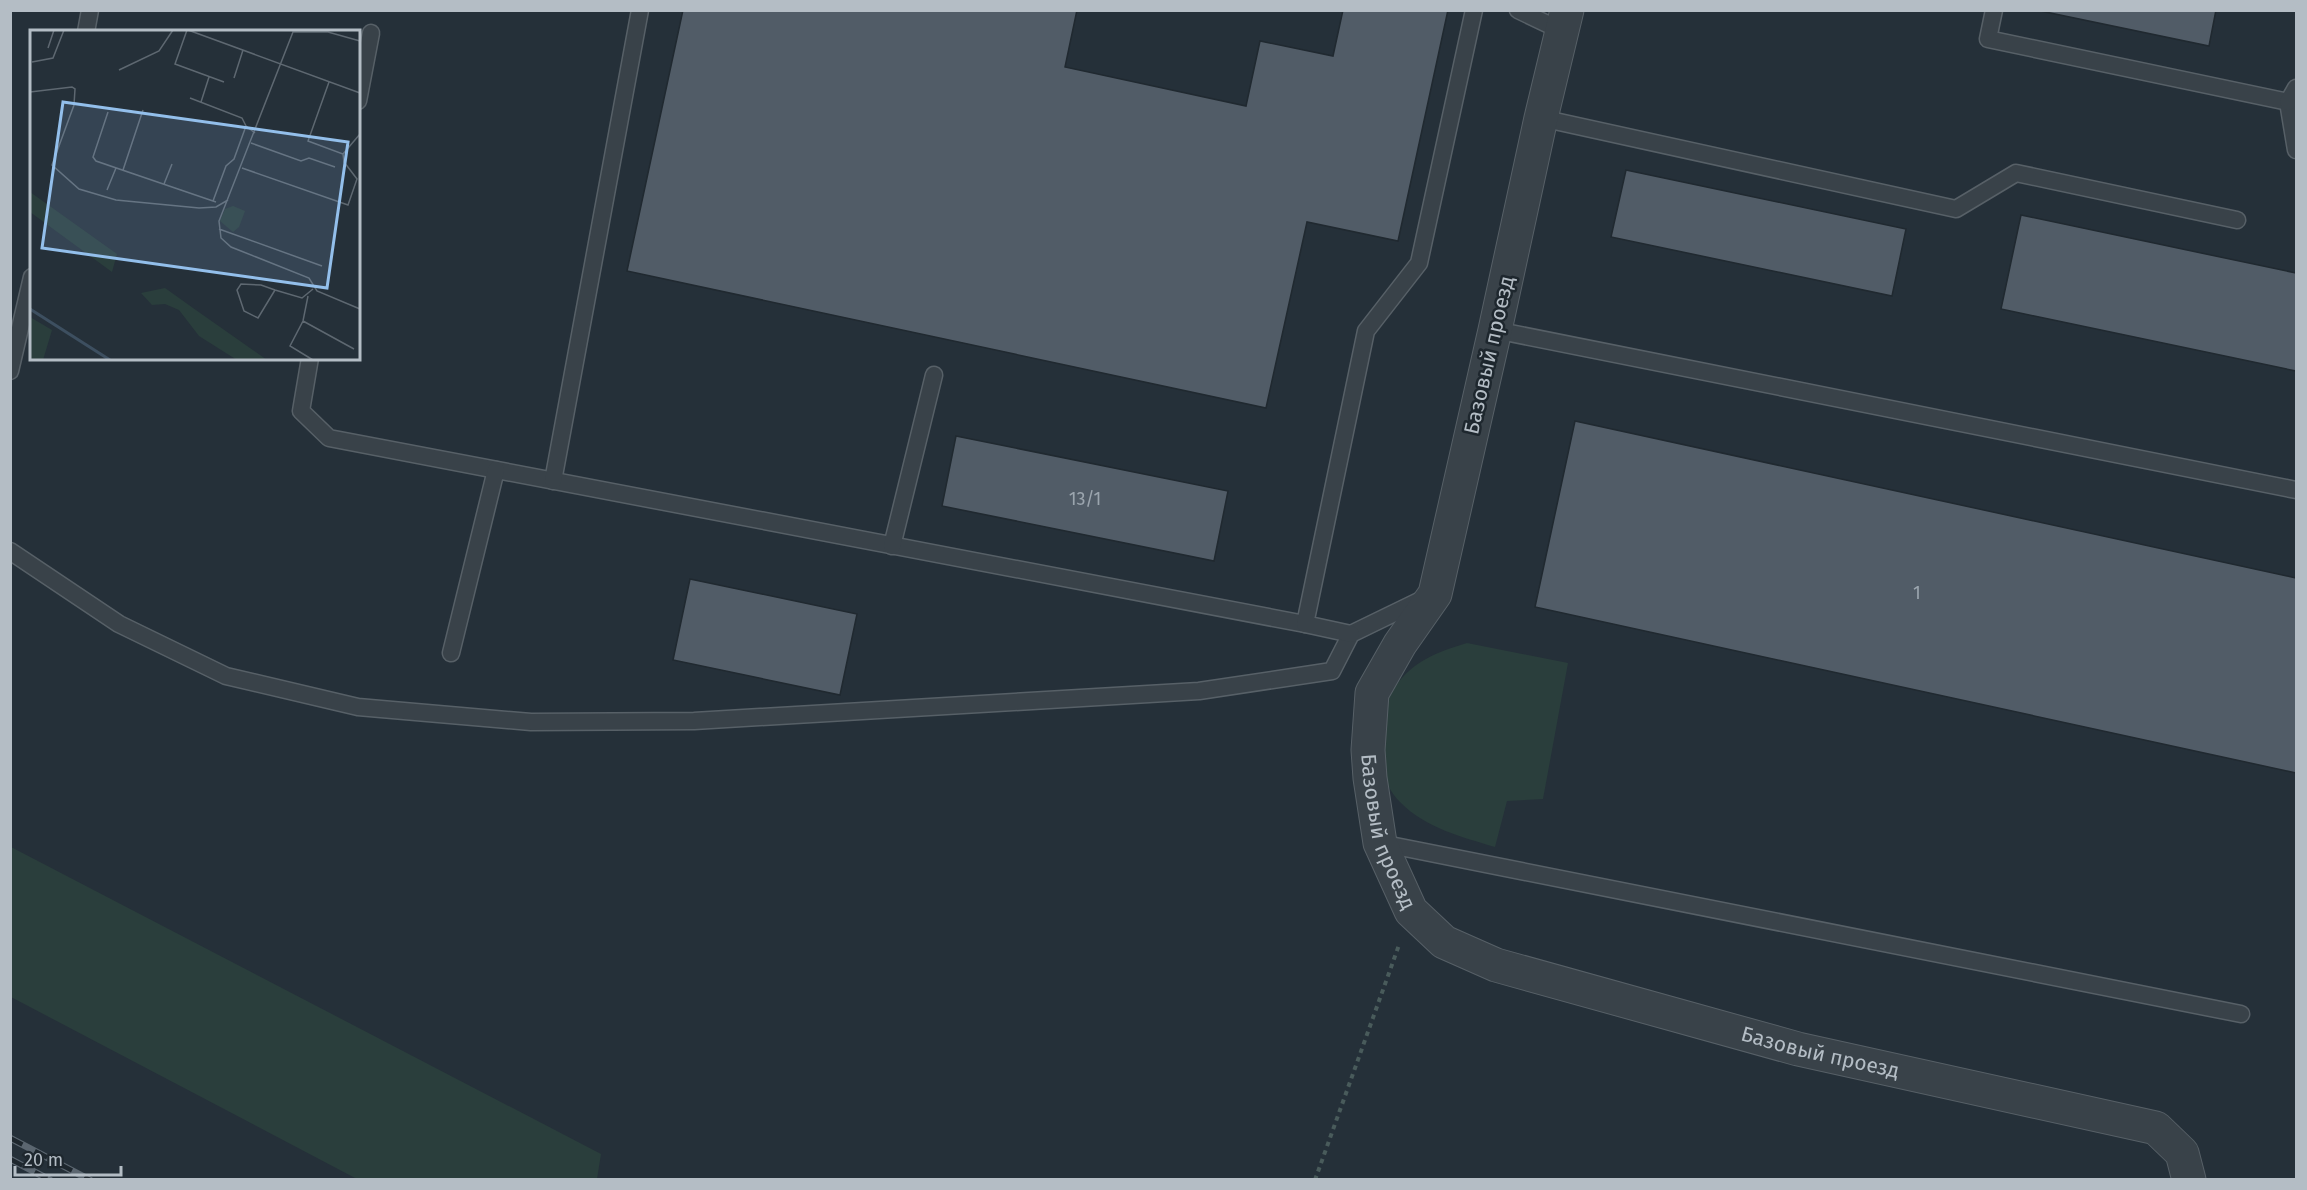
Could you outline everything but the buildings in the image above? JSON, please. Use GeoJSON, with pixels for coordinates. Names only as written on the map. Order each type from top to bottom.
{"type":"FeatureCollection","features":[{"type":"Feature","properties":{"kind":"street","name":"Базовый проезд"},"geometry":{"type":"LineString","coordinates":[[1564,21],[1435,594],[1395,652],[1372,693],[1368,750],[1380,843],[1411,910],[1444,942],[1496,965],[1798,1049],[2156,1128],[2182,1153],[2189,1179]]}},
{"type":"Feature","properties":{"kind":"lane"},"geometry":{"type":"LineString","coordinates":[[86,30],[90,10]]}},
{"type":"Feature","properties":{"kind":"lane"},"geometry":{"type":"LineString","coordinates":[[553,481],[640,10]]}},
{"type":"Feature","properties":{"kind":"lane"},"geometry":{"type":"LineString","coordinates":[[1305,624],[1366,331],[1419,263],[1474,10]]}},
{"type":"Feature","properties":{"kind":"lane"},"geometry":{"type":"LineString","coordinates":[[1518,10],[1564,21]]}},
{"type":"Feature","properties":{"kind":"lane"},"geometry":{"type":"LineString","coordinates":[[1994,10],[1988,39],[2288,102]]}},
{"type":"Feature","properties":{"kind":"lane"},"geometry":{"type":"LineString","coordinates":[[360,91],[371,33]]}},
{"type":"Feature","properties":{"kind":"lane"},"geometry":{"type":"LineString","coordinates":[[2296,88],[2288,102],[2296,150]]}},
{"type":"Feature","properties":{"kind":"lane"},"geometry":{"type":"LineString","coordinates":[[1541,118],[1956,209],[2016,173],[2237,220]]}},
{"type":"Feature","properties":{"kind":"lane"},"geometry":{"type":"LineString","coordinates":[[10,371],[30,286]]}},
{"type":"Feature","properties":{"kind":"lane"},"geometry":{"type":"LineString","coordinates":[[1495,330],[2296,490]]}},
{"type":"Feature","properties":{"kind":"lane"},"geometry":{"type":"LineString","coordinates":[[310,360],[301,411],[329,438],[1351,634]]}},
{"type":"Feature","properties":{"kind":"lane"},"geometry":{"type":"LineString","coordinates":[[892,546],[934,375]]}},
{"type":"Feature","properties":{"kind":"lane"},"geometry":{"type":"LineString","coordinates":[[452,653],[496,470]]}},
{"type":"Feature","properties":{"kind":"lane"},"geometry":{"type":"LineString","coordinates":[[10,551],[119,624],[226,676],[358,707],[531,722],[694,721],[1199,691],[1332,671],[1351,634],[1435,594]]}},
{"type":"Feature","properties":{"kind":"lane"},"geometry":{"type":"LineString","coordinates":[[1380,843],[2241,1014]]}},
{"type":"Feature","properties":{"kind":"path"},"geometry":{"type":"LineString","coordinates":[[1315,1179],[1411,910]]}},
{"type":"Feature","properties":{"kind":"green space"},"geometry":{"type":"Polygon","coordinates":[[[1467,643],[1568,663],[1543,799],[1507,801],[1495,847],[1445,831],[1411,812],[1391,791],[1383,764],[1383,712],[1395,687],[1410,670],[1426,659],[1467,643]]]}},
{"type":"Feature","properties":{"kind":"green space"},"geometry":{"type":"Polygon","coordinates":[[[11,847],[601,1154],[597,1179],[357,1179],[11,997],[11,847]]]}},
{"type":"Feature","properties":{"kind":"railway"},"geometry":{"type":"LineString","coordinates":[[10,1138],[90,1180]]}},
{"type":"Feature","properties":{"kind":"railway"},"geometry":{"type":"LineString","coordinates":[[10,1159],[50,1180]]}}]}
